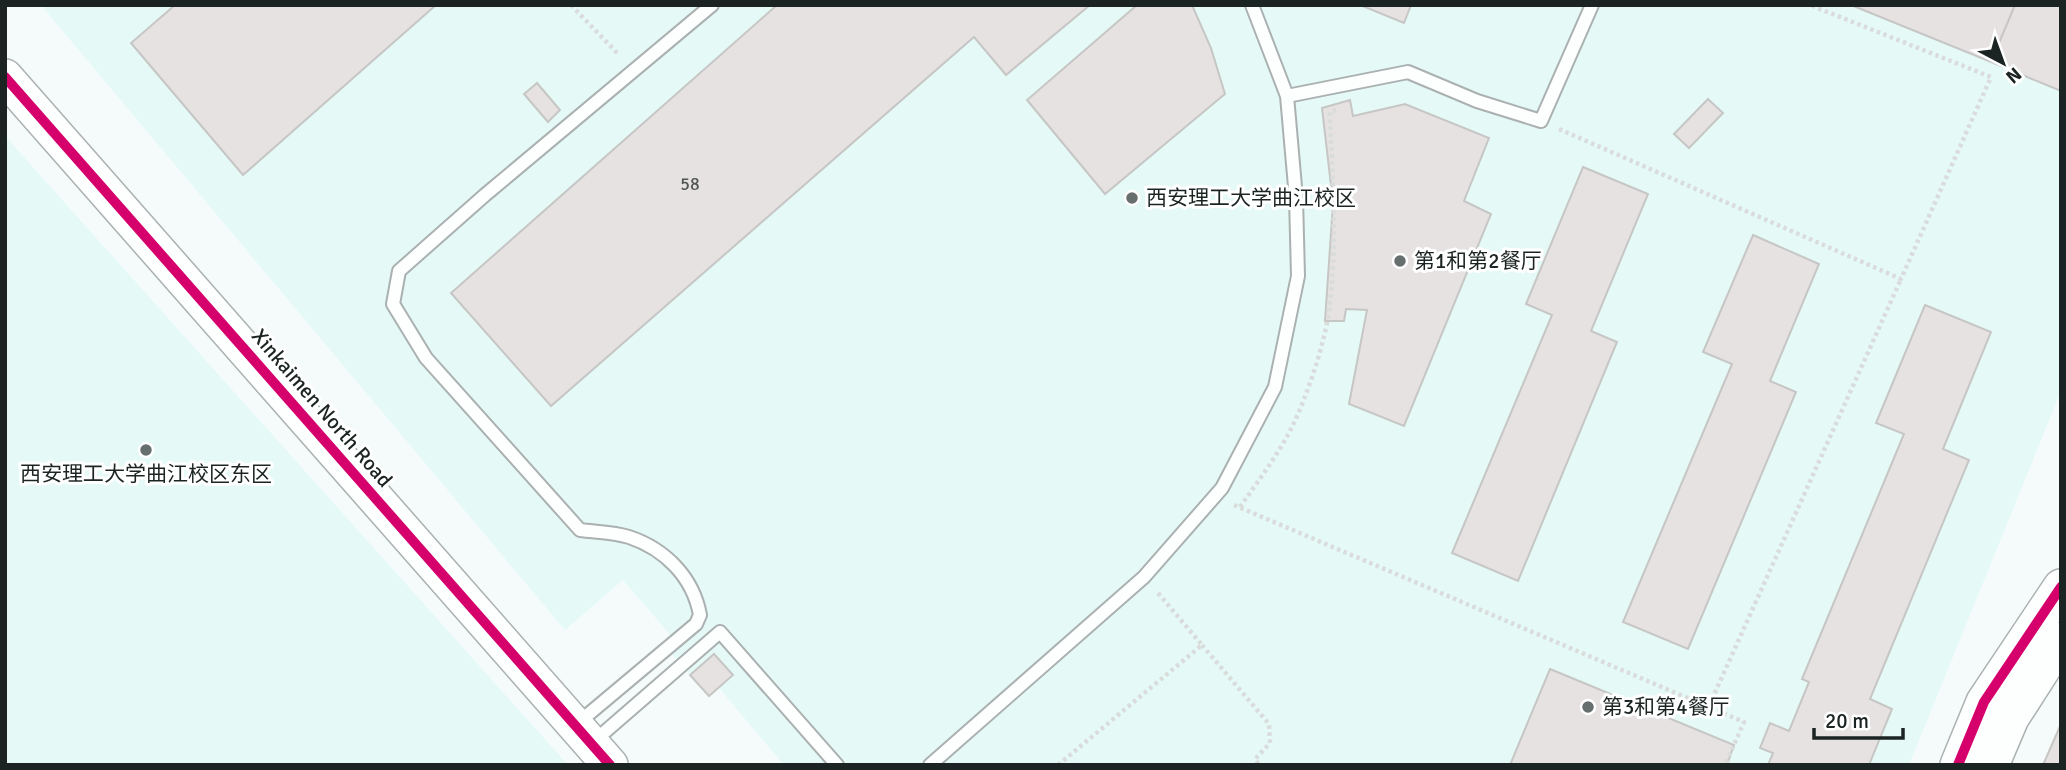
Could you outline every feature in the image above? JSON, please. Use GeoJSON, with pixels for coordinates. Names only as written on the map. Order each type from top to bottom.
{"type":"FeatureCollection","features":[{"type":"Feature","properties":{"kind":"street","name":"Xinkaimen North Road"},"geometry":{"type":"LineString","coordinates":[[5,77],[592,744]]}},
{"type":"Feature","properties":{"kind":"street"},"geometry":{"type":"LineString","coordinates":[[1958,765],[1984,702],[2061,587]]}},
{"type":"Feature","properties":{"kind":"street"},"geometry":{"type":"LineString","coordinates":[[1991,765],[2011,718],[2061,640]]}},
{"type":"Feature","properties":{"kind":"lane"},"geometry":{"type":"LineString","coordinates":[[592,744],[696,624],[700,615],[698,602],[676,566],[648,545],[627,536],[580,530],[426,358],[393,304],[399,271],[485,195],[712,5]]}},
{"type":"Feature","properties":{"kind":"lane"},"geometry":{"type":"LineString","coordinates":[[930,765],[1144,577],[1222,488],[1275,387],[1298,276],[1296,198],[1287,96],[1252,5]]}},
{"type":"Feature","properties":{"kind":"lane"},"geometry":{"type":"LineString","coordinates":[[1287,96],[1408,72],[1477,101],[1541,121],[1592,5]]}},
{"type":"Feature","properties":{"kind":"lane"},"geometry":{"type":"LineString","coordinates":[[592,744],[720,632],[837,765]]}},
{"type":"Feature","properties":{"kind":"path"},"geometry":{"type":"LineString","coordinates":[[571,5],[634,72]]}},
{"type":"Feature","properties":{"kind":"path"},"geometry":{"type":"LineString","coordinates":[[1709,706],[1991,77],[1810,5]]}},
{"type":"Feature","properties":{"kind":"path"},"geometry":{"type":"LineString","coordinates":[[1541,121],[1901,279]]}},
{"type":"Feature","properties":{"kind":"path"},"geometry":{"type":"LineString","coordinates":[[1214,496],[1744,722],[1725,765]]}},
{"type":"Feature","properties":{"kind":"path"},"geometry":{"type":"LineString","coordinates":[[1144,577],[1269,724],[1270,743],[1255,759],[1259,765]]}},
{"type":"Feature","properties":{"kind":"path"},"geometry":{"type":"LineString","coordinates":[[1058,765],[1202,645]]}},
{"type":"Feature","properties":{"kind":"shaded area","name":"西安理工大学曲江校区"},"geometry":{"type":"Polygon","coordinates":[[[41,5],[2061,5],[2061,391],[1909,765],[784,765],[719,688],[709,696],[664,645],[672,637],[623,580],[565,630],[41,5]]]}},
{"type":"Feature","properties":{"kind":"shaded area","name":"西安理工大学曲江校区东区"},"geometry":{"type":"Polygon","coordinates":[[[5,136],[568,765],[5,765],[5,136]]]}},
{"type":"Feature","properties":{"kind":"building"},"geometry":{"type":"Polygon","coordinates":[[[175,5],[436,5],[243,175],[131,43],[175,5]]]}},
{"type":"Feature","properties":{"kind":"building"},"geometry":{"type":"Polygon","coordinates":[[[777,5],[1090,5],[1006,75],[974,37],[551,406],[451,293],[777,5]]]}},
{"type":"Feature","properties":{"kind":"building"},"geometry":{"type":"Polygon","coordinates":[[[1137,5],[1192,5],[1211,48],[1225,94],[1105,194],[1027,100],[1137,5]]]}},
{"type":"Feature","properties":{"kind":"building"},"geometry":{"type":"Polygon","coordinates":[[[1360,5],[1411,5],[1404,23],[1360,5]]]}},
{"type":"Feature","properties":{"kind":"building"},"geometry":{"type":"Polygon","coordinates":[[[1851,5],[2015,5],[1991,62],[1851,5]]]}},
{"type":"Feature","properties":{"kind":"building"},"geometry":{"type":"Polygon","coordinates":[[[2015,5],[2061,5],[2061,91],[1991,62],[2015,5]]]}},
{"type":"Feature","properties":{"kind":"building"},"geometry":{"type":"Polygon","coordinates":[[[537,83],[560,110],[548,122],[524,94],[537,83]]]}},
{"type":"Feature","properties":{"kind":"building"},"geometry":{"type":"Polygon","coordinates":[[[1708,99],[1723,113],[1689,148],[1674,134],[1708,99]]]}},
{"type":"Feature","properties":{"kind":"building","name":"第1和第2餐厅"},"geometry":{"type":"Polygon","coordinates":[[[1350,100],[1353,116],[1405,104],[1489,138],[1464,201],[1491,214],[1404,426],[1349,404],[1367,310],[1346,309],[1344,321],[1325,321],[1333,203],[1322,108],[1350,100]]]}},
{"type":"Feature","properties":{"kind":"building"},"geometry":{"type":"Polygon","coordinates":[[[1583,167],[1648,194],[1591,331],[1617,342],[1518,581],[1452,553],[1552,315],[1526,304],[1583,167]]]}},
{"type":"Feature","properties":{"kind":"building"},"geometry":{"type":"Polygon","coordinates":[[[1753,235],[1819,264],[1770,381],[1796,392],[1688,649],[1623,622],[1732,364],[1703,352],[1753,235]]]}},
{"type":"Feature","properties":{"kind":"building"},"geometry":{"type":"Polygon","coordinates":[[[1925,305],[1991,332],[1943,449],[1969,460],[1870,699],[1892,709],[1869,765],[1768,765],[1773,753],[1760,748],[1770,723],[1789,731],[1809,682],[1802,679],[1904,434],[1876,423],[1925,305]]]}},
{"type":"Feature","properties":{"kind":"building"},"geometry":{"type":"Polygon","coordinates":[[[714,654],[733,675],[709,696],[690,675],[714,654]]]}},
{"type":"Feature","properties":{"kind":"building","name":"第3和第4餐厅"},"geometry":{"type":"Polygon","coordinates":[[[1550,669],[1734,745],[1727,765],[1510,765],[1550,669]]]}},
{"type":"Feature","properties":{"kind":"building"},"geometry":{"type":"Polygon","coordinates":[[[2061,724],[2061,765],[2043,765],[2061,724]]]}},
{"type":"Feature","properties":{"kind":"cycle path"},"geometry":{"type":"LineString","coordinates":[[5,77],[610,765]]}},
{"type":"Feature","properties":{"kind":"cycle path"},"geometry":{"type":"LineString","coordinates":[[1958,765],[1984,702],[2061,587]]}},
{"type":"Feature","properties":{"kind":"place","name":"西安理工大学曲江校区"},"geometry":{"type":"Point","coordinates":[1132,198]}},
{"type":"Feature","properties":{"kind":"place","name":"第1和第2餐厅"},"geometry":{"type":"Point","coordinates":[1400,261]}},
{"type":"Feature","properties":{"kind":"place","name":"西安理工大学曲江校区东区"},"geometry":{"type":"Point","coordinates":[146,450]}},
{"type":"Feature","properties":{"kind":"place","name":"第3和第4餐厅"},"geometry":{"type":"Point","coordinates":[1588,707]}}]}
